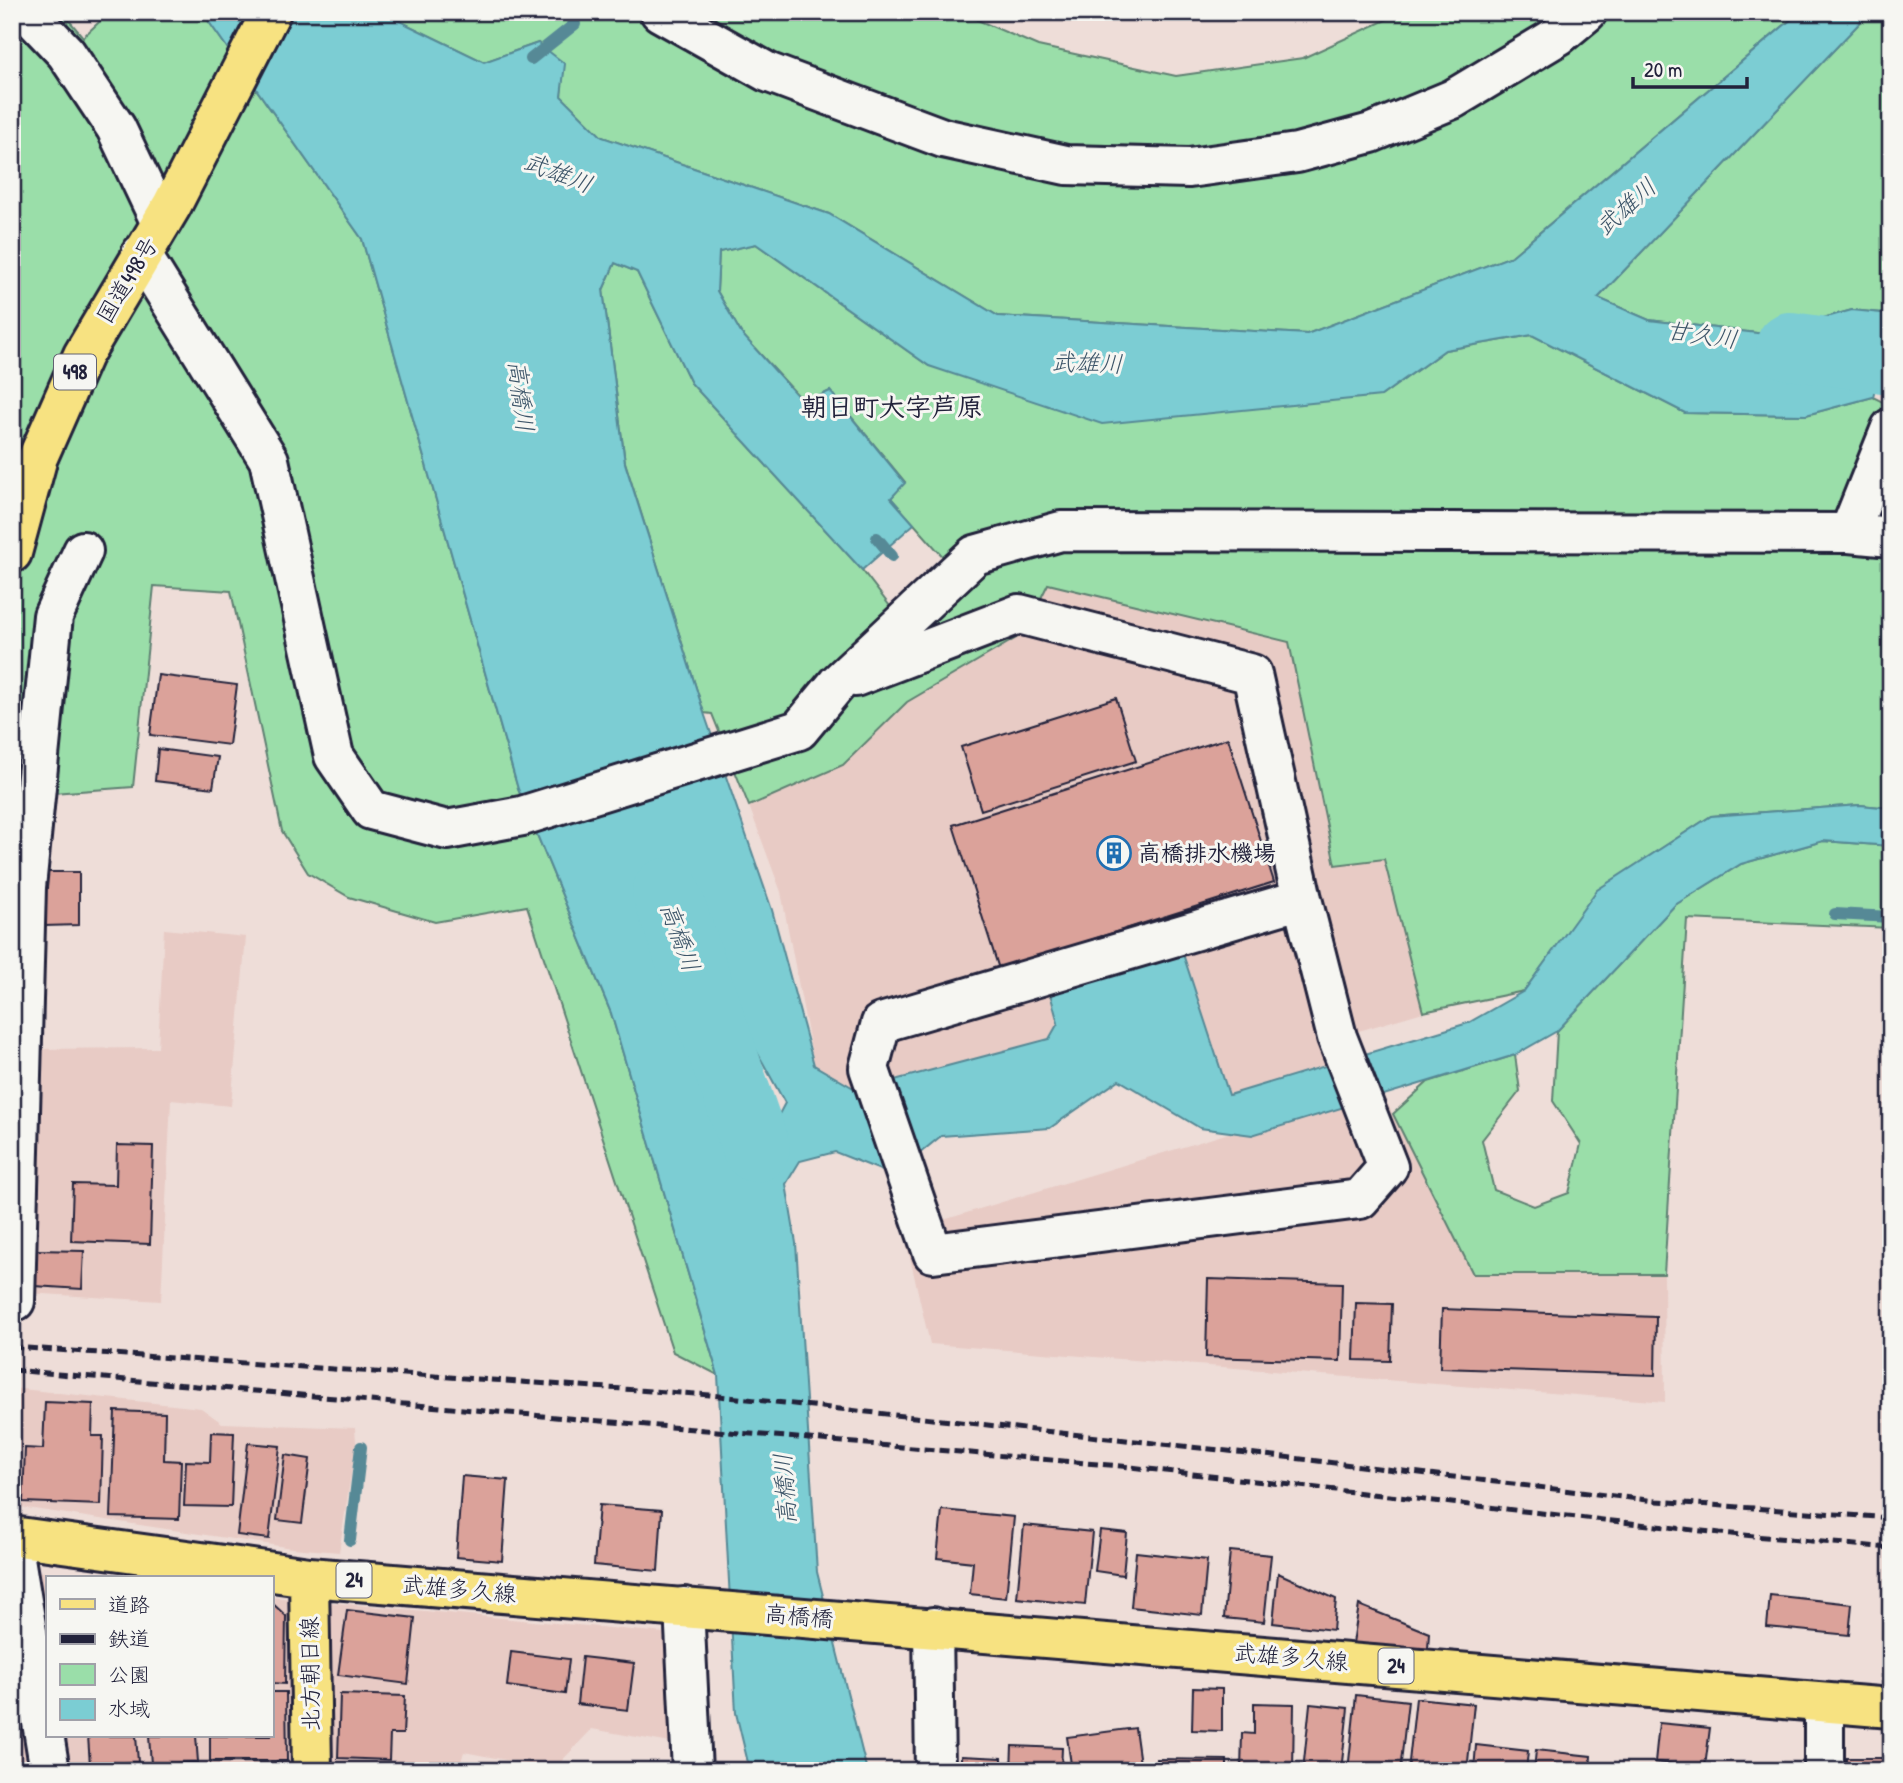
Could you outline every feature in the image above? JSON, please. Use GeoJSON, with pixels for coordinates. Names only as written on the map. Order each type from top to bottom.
{"type":"FeatureCollection","features":[{"type":"Feature","properties":{"kind":"main road","name":"498"},"geometry":{"type":"LineString","coordinates":[[158,227],[271,12]]}},
{"type":"Feature","properties":{"kind":"main road","name":"国道498号"},"geometry":{"type":"LineString","coordinates":[[12,553],[38,457],[83,355],[158,227]]}},
{"type":"Feature","properties":{"kind":"main road","name":"武雄多久線"},"geometry":{"type":"LineString","coordinates":[[12,1538],[309,1577],[691,1607]]}},
{"type":"Feature","properties":{"kind":"main road","name":"北方朝日線"},"geometry":{"type":"LineString","coordinates":[[309,1577],[312,1771]]}},
{"type":"Feature","properties":{"kind":"main road","name":"高橋橋"},"geometry":{"type":"LineString","coordinates":[[691,1607],[917,1626]]}},
{"type":"Feature","properties":{"kind":"main road","name":"武雄多久線"},"geometry":{"type":"LineString","coordinates":[[917,1626],[1891,1708]]}},
{"type":"Feature","properties":{"kind":"street"},"geometry":{"type":"LineString","coordinates":[[27,12],[66,53],[116,128],[158,227],[269,460],[334,756],[371,810],[447,830],[522,816],[799,730],[837,684],[975,555],[1061,531],[1849,533],[1891,537]]}},
{"type":"Feature","properties":{"kind":"street"},"geometry":{"type":"LineString","coordinates":[[660,12],[767,72],[943,138],[1066,164],[1189,168],[1297,153],[1371,133],[1453,99],[1558,36],[1587,12]]}},
{"type":"Feature","properties":{"kind":"street"},"geometry":{"type":"LineString","coordinates":[[1849,533],[1890,433]]}},
{"type":"Feature","properties":{"kind":"street"},"geometry":{"type":"LineString","coordinates":[[12,1300],[15,1301],[16,1133],[26,887],[53,616],[83,551]]}},
{"type":"Feature","properties":{"kind":"street"},"geometry":{"type":"LineString","coordinates":[[837,684],[1019,614],[1252,674],[1302,899],[1337,1037],[1388,1167],[1360,1199],[933,1253],[869,1068],[881,1023],[1302,899]]}},
{"type":"Feature","properties":{"kind":"street"},"geometry":{"type":"LineString","coordinates":[[12,1538],[50,1771]]}},
{"type":"Feature","properties":{"kind":"street"},"geometry":{"type":"LineString","coordinates":[[691,1607],[692,1771]]}},
{"type":"Feature","properties":{"kind":"street"},"geometry":{"type":"LineString","coordinates":[[917,1626],[935,1771]]}},
{"type":"Feature","properties":{"kind":"street"},"geometry":{"type":"LineString","coordinates":[[1824,1703],[1824,1771]]}},
{"type":"Feature","properties":{"kind":"shaded area"},"geometry":{"type":"Polygon","coordinates":[[[1048,584],[1289,642],[1335,864],[1384,859],[1423,1012],[1352,1033],[1473,1274],[1664,1274],[1665,1402],[930,1344],[904,1232],[1239,1130],[1048,987],[1058,1024],[1049,1039],[857,1090],[814,1065],[781,892],[749,806],[843,765],[907,702],[1023,634],[1048,584]]]}},
{"type":"Feature","properties":{"kind":"shaded area"},"geometry":{"type":"Polygon","coordinates":[[[164,929],[246,937],[231,1106],[171,1100],[161,1301],[26,1293],[32,1049],[158,1048],[164,929]]]}},
{"type":"Feature","properties":{"kind":"shaded area"},"geometry":{"type":"Polygon","coordinates":[[[12,1388],[201,1408],[222,1423],[355,1428],[356,1442],[339,1552],[292,1548],[14,1506],[12,1388]]]}},
{"type":"Feature","properties":{"kind":"shaded area"},"geometry":{"type":"Polygon","coordinates":[[[12,1569],[87,1576],[46,1576],[46,1738],[273,1738],[273,1597],[676,1634],[682,1745],[592,1729],[554,1769],[464,1752],[458,1771],[12,1771],[12,1569]]]}},
{"type":"Feature","properties":{"kind":"green space"},"geometry":{"type":"Polygon","coordinates":[[[12,12],[62,12],[83,37],[110,12],[202,12],[362,239],[518,789],[611,1013],[718,1375],[673,1352],[527,906],[435,922],[349,897],[308,873],[282,831],[231,591],[154,586],[133,787],[39,794],[12,791],[12,125],[16,103],[12,86],[12,12]]]}},
{"type":"Feature","properties":{"kind":"green space"},"geometry":{"type":"Polygon","coordinates":[[[381,12],[959,12],[1038,46],[1176,76],[1303,58],[1403,12],[1800,12],[1512,256],[1307,334],[998,316],[829,214],[602,137],[561,96],[564,65],[538,43],[484,62],[381,12]]]}},
{"type":"Feature","properties":{"kind":"green space"},"geometry":{"type":"Polygon","coordinates":[[[1870,12],[1891,12],[1891,314],[1852,310],[1765,334],[1649,320],[1598,298],[1870,12]]]}},
{"type":"Feature","properties":{"kind":"green space"},"geometry":{"type":"Polygon","coordinates":[[[756,244],[929,366],[1381,396],[1445,350],[1532,335],[1685,413],[1806,415],[1873,397],[1891,406],[1891,808],[1860,805],[1711,816],[1598,890],[1524,991],[1423,1012],[1384,859],[1335,865],[1289,642],[1048,584],[1023,634],[907,702],[843,765],[749,806],[712,714],[704,713],[625,462],[603,290],[615,263],[637,272],[691,383],[862,570],[893,610],[946,560],[891,498],[905,482],[830,391],[805,403],[741,333],[717,291],[719,252],[756,244]]]}},
{"type":"Feature","properties":{"kind":"green space"},"geometry":{"type":"Polygon","coordinates":[[[1823,841],[1891,846],[1891,928],[1687,919],[1664,1274],[1473,1274],[1393,1114],[1428,1082],[1515,1055],[1520,1091],[1482,1140],[1494,1190],[1534,1206],[1569,1193],[1581,1144],[1553,1101],[1557,1031],[1675,905],[1741,864],[1823,841]]]}},
{"type":"Feature","properties":{"kind":"water","name":"武雄川"},"geometry":{"type":"Polygon","coordinates":[[[202,12],[381,12],[484,62],[538,43],[565,64],[561,96],[602,137],[829,214],[998,316],[1307,334],[1512,256],[1800,12],[1870,12],[1598,298],[1649,320],[1765,334],[1852,310],[1891,314],[1873,397],[1806,415],[1685,413],[1532,335],[1445,350],[1381,396],[1102,424],[929,366],[756,244],[719,252],[717,291],[741,333],[804,403],[830,391],[905,483],[891,498],[914,524],[862,570],[691,383],[637,272],[615,263],[603,290],[625,463],[704,713],[772,910],[814,1065],[857,1090],[1049,1039],[1058,1023],[1048,986],[1182,951],[1229,1095],[1468,1023],[1524,991],[1597,890],[1711,816],[1860,805],[1891,808],[1891,846],[1823,841],[1741,864],[1675,905],[1557,1031],[1515,1055],[1252,1135],[1200,1128],[1119,1080],[1050,1128],[941,1136],[893,1175],[835,1152],[800,1161],[786,1184],[796,1243],[817,1572],[867,1771],[750,1771],[736,1713],[718,1375],[611,1013],[518,789],[362,239],[202,12]],[[710,966],[686,989],[690,1015],[776,1120],[785,1103],[710,966]]]}},
{"type":"Feature","properties":{"kind":"building"},"geometry":{"type":"Polygon","coordinates":[[[158,675],[237,685],[229,745],[150,735],[158,675]]]}},
{"type":"Feature","properties":{"kind":"building"},"geometry":{"type":"Polygon","coordinates":[[[1116,698],[1136,761],[981,810],[961,747],[1116,698]]]}},
{"type":"Feature","properties":{"kind":"building","name":"高橋排水機場"},"geometry":{"type":"Polygon","coordinates":[[[1228,738],[1274,882],[999,969],[953,825],[1228,738]]]}},
{"type":"Feature","properties":{"kind":"building"},"geometry":{"type":"Polygon","coordinates":[[[158,749],[218,757],[213,788],[155,781],[158,749]]]}},
{"type":"Feature","properties":{"kind":"building"},"geometry":{"type":"Polygon","coordinates":[[[43,872],[79,872],[79,925],[44,926],[43,872]]]}},
{"type":"Feature","properties":{"kind":"building"},"geometry":{"type":"Polygon","coordinates":[[[117,1145],[153,1146],[150,1244],[71,1241],[73,1184],[116,1185],[117,1145]]]}},
{"type":"Feature","properties":{"kind":"building"},"geometry":{"type":"Polygon","coordinates":[[[35,1250],[84,1251],[82,1289],[34,1286],[35,1250]]]}},
{"type":"Feature","properties":{"kind":"building"},"geometry":{"type":"Polygon","coordinates":[[[1208,1279],[1342,1283],[1340,1361],[1206,1357],[1208,1279]]]}},
{"type":"Feature","properties":{"kind":"building"},"geometry":{"type":"Polygon","coordinates":[[[1356,1303],[1392,1304],[1390,1361],[1354,1360],[1356,1303]]]}},
{"type":"Feature","properties":{"kind":"building"},"geometry":{"type":"Polygon","coordinates":[[[1442,1309],[1656,1317],[1655,1375],[1440,1368],[1442,1309]]]}},
{"type":"Feature","properties":{"kind":"building"},"geometry":{"type":"Polygon","coordinates":[[[45,1402],[93,1404],[92,1436],[103,1436],[101,1505],[23,1502],[25,1448],[43,1449],[45,1402]]]}},
{"type":"Feature","properties":{"kind":"building"},"geometry":{"type":"Polygon","coordinates":[[[115,1411],[165,1413],[164,1460],[181,1461],[179,1519],[111,1517],[115,1411]]]}},
{"type":"Feature","properties":{"kind":"building"},"geometry":{"type":"Polygon","coordinates":[[[211,1432],[234,1433],[231,1507],[184,1506],[186,1461],[210,1462],[211,1432]]]}},
{"type":"Feature","properties":{"kind":"building"},"geometry":{"type":"Polygon","coordinates":[[[248,1443],[280,1446],[269,1539],[237,1535],[248,1443]]]}},
{"type":"Feature","properties":{"kind":"building"},"geometry":{"type":"Polygon","coordinates":[[[285,1455],[310,1459],[302,1523],[277,1520],[285,1455]]]}},
{"type":"Feature","properties":{"kind":"building"},"geometry":{"type":"Polygon","coordinates":[[[462,1476],[508,1480],[502,1561],[456,1557],[462,1476]]]}},
{"type":"Feature","properties":{"kind":"building"},"geometry":{"type":"Polygon","coordinates":[[[599,1505],[662,1510],[658,1571],[594,1565],[599,1505]]]}},
{"type":"Feature","properties":{"kind":"building"},"geometry":{"type":"Polygon","coordinates":[[[942,1510],[1014,1517],[1006,1598],[970,1594],[973,1562],[937,1558],[942,1510]]]}},
{"type":"Feature","properties":{"kind":"building"},"geometry":{"type":"Polygon","coordinates":[[[1024,1525],[1092,1532],[1085,1605],[1017,1598],[1024,1525]]]}},
{"type":"Feature","properties":{"kind":"building"},"geometry":{"type":"Polygon","coordinates":[[[1100,1530],[1127,1533],[1123,1575],[1095,1571],[1100,1530]]]}},
{"type":"Feature","properties":{"kind":"building"},"geometry":{"type":"Polygon","coordinates":[[[1230,1551],[1271,1555],[1264,1622],[1224,1618],[1230,1551]]]}},
{"type":"Feature","properties":{"kind":"building"},"geometry":{"type":"Polygon","coordinates":[[[1136,1552],[1207,1560],[1202,1615],[1131,1607],[1136,1552]]]}},
{"type":"Feature","properties":{"kind":"building"},"geometry":{"type":"Polygon","coordinates":[[[1278,1573],[1336,1599],[1333,1630],[1273,1623],[1278,1573]]]}},
{"type":"Feature","properties":{"kind":"building"},"geometry":{"type":"Polygon","coordinates":[[[1770,1595],[1852,1604],[1849,1635],[1767,1627],[1770,1595]]]}},
{"type":"Feature","properties":{"kind":"building"},"geometry":{"type":"Polygon","coordinates":[[[273,1604],[286,1616],[285,1684],[273,1683],[273,1604]]]}},
{"type":"Feature","properties":{"kind":"building"},"geometry":{"type":"Polygon","coordinates":[[[1359,1605],[1429,1633],[1428,1649],[1353,1643],[1359,1605]]]}},
{"type":"Feature","properties":{"kind":"building"},"geometry":{"type":"Polygon","coordinates":[[[347,1610],[415,1618],[408,1684],[338,1675],[347,1610]]]}},
{"type":"Feature","properties":{"kind":"building"},"geometry":{"type":"Polygon","coordinates":[[[511,1652],[569,1659],[565,1694],[507,1686],[511,1652]]]}},
{"type":"Feature","properties":{"kind":"building"},"geometry":{"type":"Polygon","coordinates":[[[582,1657],[634,1663],[628,1710],[577,1704],[582,1657]]]}},
{"type":"Feature","properties":{"kind":"building"},"geometry":{"type":"Polygon","coordinates":[[[1193,1688],[1222,1689],[1222,1731],[1192,1730],[1193,1688]]]}},
{"type":"Feature","properties":{"kind":"building"},"geometry":{"type":"Polygon","coordinates":[[[273,1692],[286,1692],[287,1761],[210,1761],[210,1738],[273,1738],[273,1692]]]}},
{"type":"Feature","properties":{"kind":"building"},"geometry":{"type":"Polygon","coordinates":[[[340,1694],[405,1696],[403,1734],[390,1734],[389,1760],[338,1758],[340,1694]]]}},
{"type":"Feature","properties":{"kind":"building"},"geometry":{"type":"Polygon","coordinates":[[[1356,1695],[1408,1701],[1400,1771],[1348,1771],[1356,1695]]]}},
{"type":"Feature","properties":{"kind":"building"},"geometry":{"type":"Polygon","coordinates":[[[1416,1698],[1474,1704],[1467,1771],[1408,1771],[1416,1698]]]}},
{"type":"Feature","properties":{"kind":"building"},"geometry":{"type":"Polygon","coordinates":[[[1254,1703],[1294,1704],[1293,1771],[1241,1771],[1242,1733],[1254,1734],[1254,1703]]]}},
{"type":"Feature","properties":{"kind":"building"},"geometry":{"type":"Polygon","coordinates":[[[1310,1704],[1348,1708],[1341,1771],[1303,1771],[1310,1704]]]}},
{"type":"Feature","properties":{"kind":"building"},"geometry":{"type":"Polygon","coordinates":[[[1659,1723],[1710,1728],[1705,1767],[1655,1762],[1659,1723]]]}},
{"type":"Feature","properties":{"kind":"building"},"geometry":{"type":"Polygon","coordinates":[[[1135,1728],[1141,1771],[1072,1771],[1067,1737],[1135,1728]]]}},
{"type":"Feature","properties":{"kind":"building"},"geometry":{"type":"Polygon","coordinates":[[[88,1738],[136,1738],[138,1762],[90,1765],[88,1738]]]}},
{"type":"Feature","properties":{"kind":"building"},"geometry":{"type":"Polygon","coordinates":[[[149,1738],[196,1738],[198,1762],[151,1764],[149,1738]]]}},
{"type":"Feature","properties":{"kind":"building"},"geometry":{"type":"Polygon","coordinates":[[[1476,1745],[1528,1751],[1526,1771],[1474,1771],[1476,1745]]]}},
{"type":"Feature","properties":{"kind":"building"},"geometry":{"type":"Polygon","coordinates":[[[1012,1746],[1062,1748],[1061,1771],[1011,1771],[1012,1746]]]}},
{"type":"Feature","properties":{"kind":"building"},"geometry":{"type":"Polygon","coordinates":[[[1536,1750],[1591,1756],[1590,1771],[1534,1771],[1536,1750]]]}},
{"type":"Feature","properties":{"kind":"building"},"geometry":{"type":"Polygon","coordinates":[[[961,1756],[1002,1758],[1002,1771],[961,1771],[961,1756]]]}},
{"type":"Feature","properties":{"kind":"building"},"geometry":{"type":"Polygon","coordinates":[[[1846,1758],[1891,1758],[1891,1771],[1846,1771],[1846,1758]]]}},
{"type":"Feature","properties":{"kind":"building"},"geometry":{"type":"Polygon","coordinates":[[[1157,1759],[1227,1760],[1227,1771],[1157,1771],[1157,1759]]]}},
{"type":"Feature","properties":{"kind":"waterway"},"geometry":{"type":"LineString","coordinates":[[531,59],[575,24]]}},
{"type":"Feature","properties":{"kind":"waterway","name":"甘久川"},"geometry":{"type":"LineString","coordinates":[[1790,346],[1891,360]]}},
{"type":"Feature","properties":{"kind":"waterway"},"geometry":{"type":"LineString","coordinates":[[877,538],[892,556]]}},
{"type":"Feature","properties":{"kind":"waterway","name":"高橋川"},"geometry":{"type":"LineString","coordinates":[[666,892],[756,1148]]}},
{"type":"Feature","properties":{"kind":"waterway"},"geometry":{"type":"LineString","coordinates":[[1835,914],[1891,917]]}},
{"type":"Feature","properties":{"kind":"waterway"},"geometry":{"type":"LineString","coordinates":[[350,1540],[361,1447]]}},
{"type":"Feature","properties":{"kind":"railway"},"geometry":{"type":"LineString","coordinates":[[12,1347],[710,1395],[1293,1458],[1656,1501],[1891,1518]]}},
{"type":"Feature","properties":{"kind":"railway"},"geometry":{"type":"LineString","coordinates":[[12,1370],[1121,1466],[1720,1533],[1891,1548]]}},
{"type":"Feature","properties":{"kind":"place","name":"高橋排水機場"},"geometry":{"type":"Point","coordinates":[1114,853]}},
{"type":"Feature","properties":{"kind":"district","name":"朝日町大字芦原"},"geometry":{"type":"Point","coordinates":[892,407]}}]}
